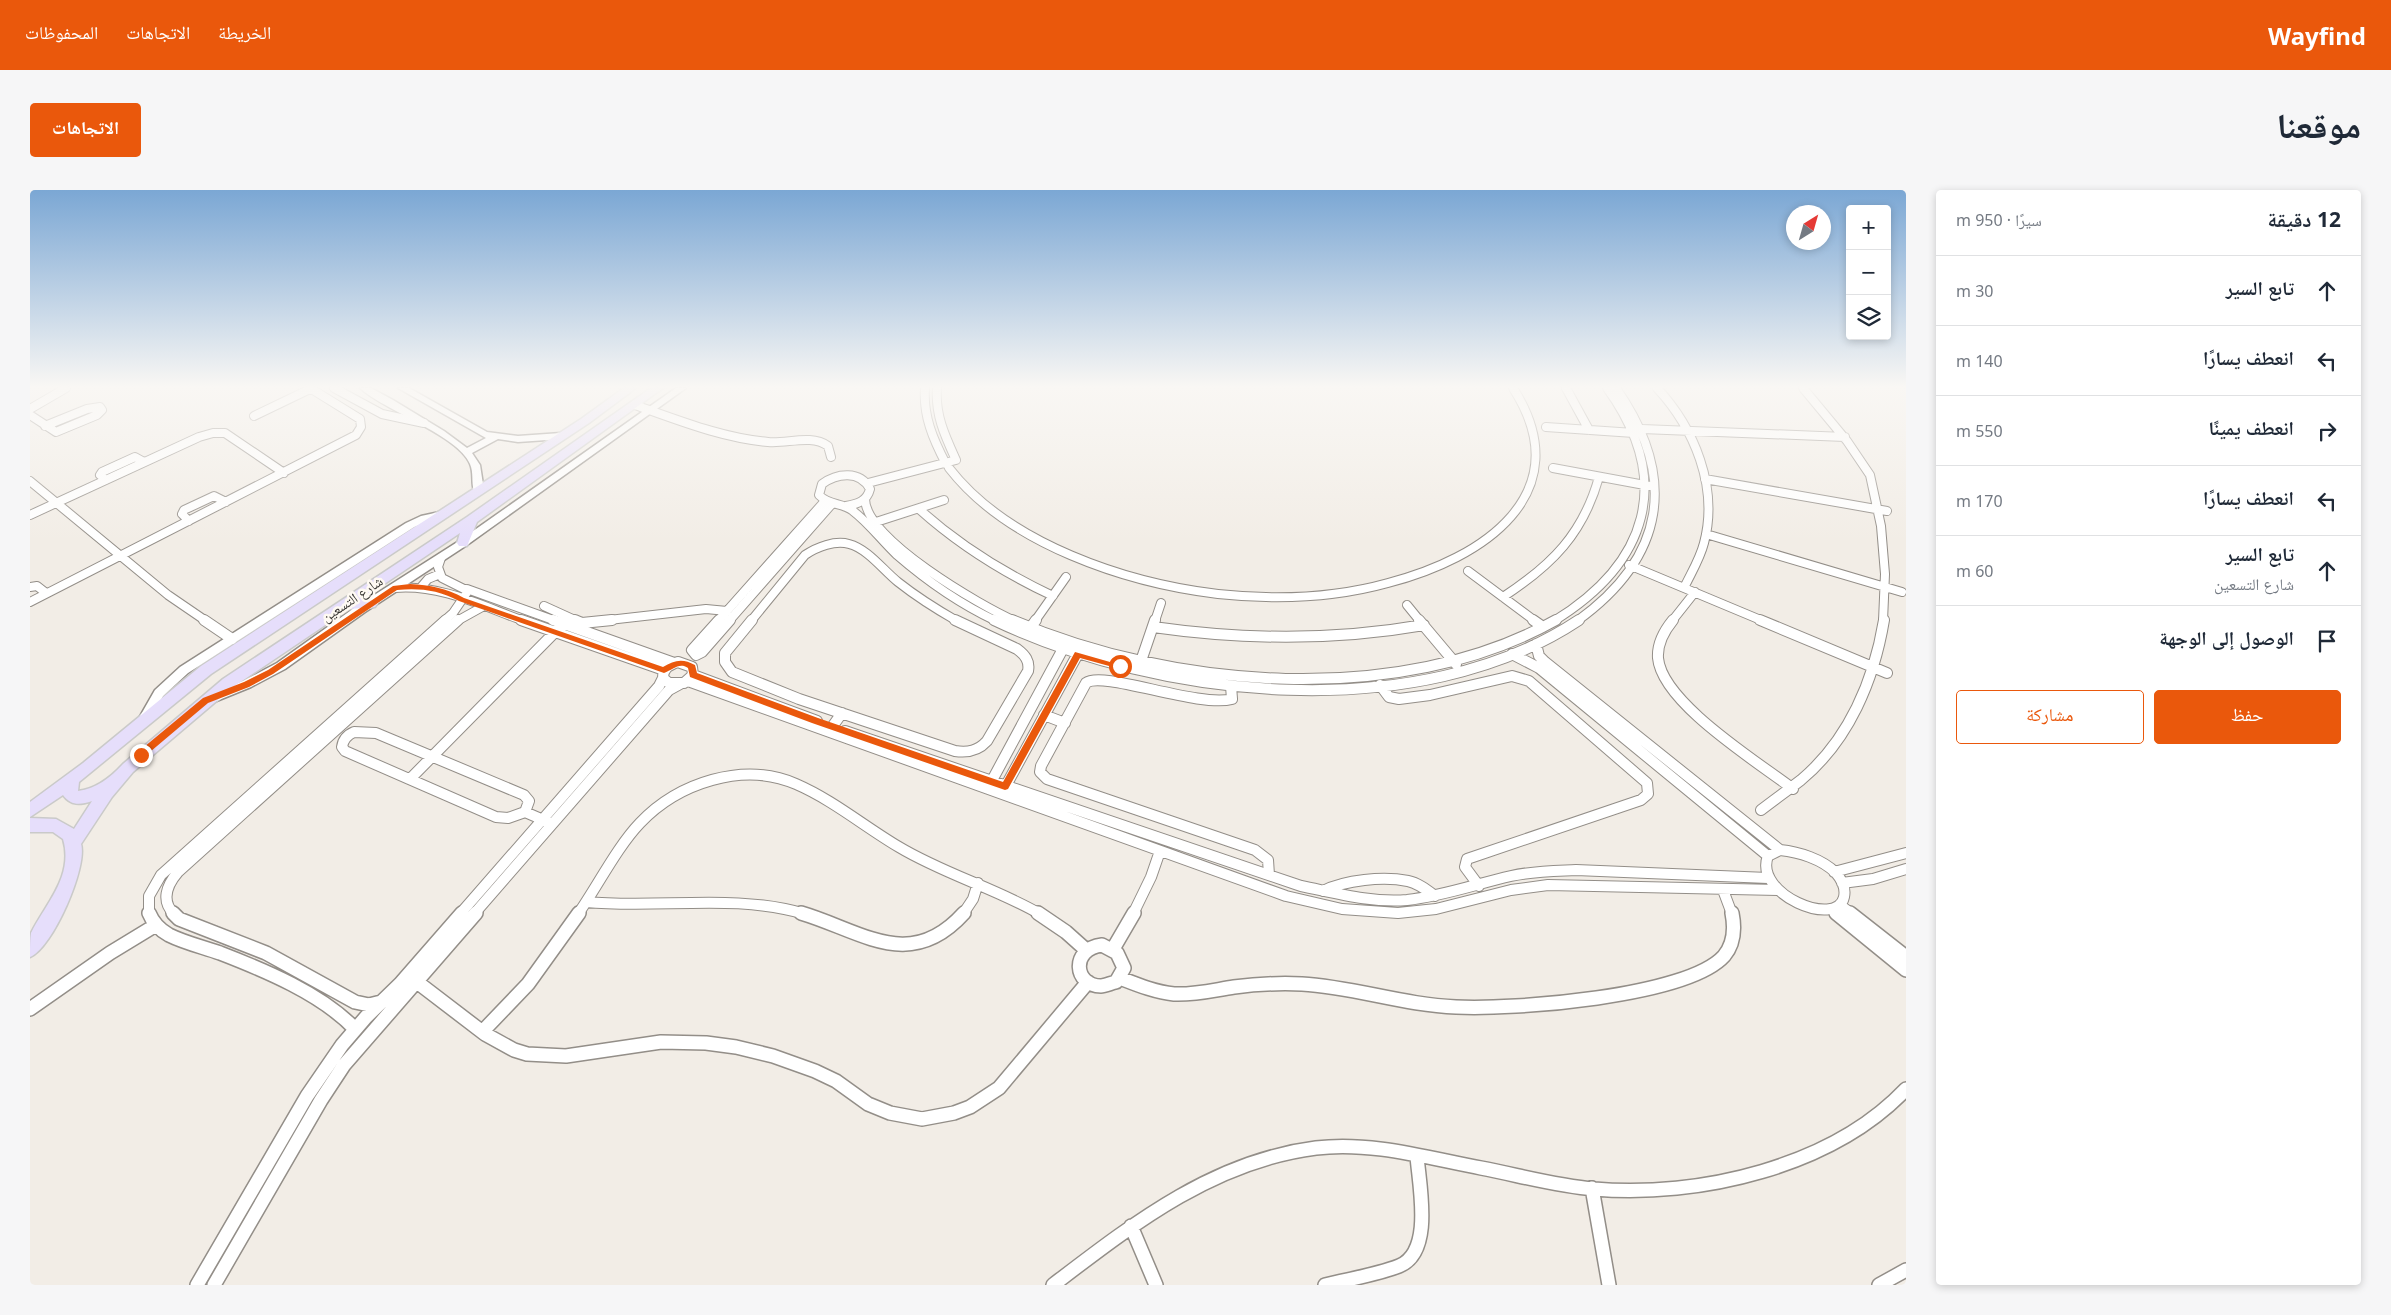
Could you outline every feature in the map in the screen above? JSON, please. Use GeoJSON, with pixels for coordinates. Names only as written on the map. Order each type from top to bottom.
{"type":"FeatureCollection","features":[{"type":"Feature","properties":{"kind":"main road","name":"شارع التسعين"},"geometry":{"type":"LineString","coordinates":[[30,811],[72,780],[145,718],[231,652],[555,439]]}},
{"type":"Feature","properties":{"kind":"main road","name":"شارع التسعين"},"geometry":{"type":"LineString","coordinates":[[74,842],[115,781],[141,755],[206,700],[251,666],[471,520],[586,439]]}},
{"type":"Feature","properties":{"kind":"main road"},"geometry":{"type":"LineString","coordinates":[[463,543],[471,520]]}},
{"type":"Feature","properties":{"kind":"main road"},"geometry":{"type":"LineString","coordinates":[[345,604],[370,604]]}},
{"type":"Feature","properties":{"kind":"main road"},"geometry":{"type":"LineString","coordinates":[[72,780],[70,794],[78,798],[88,796],[115,781]]}},
{"type":"Feature","properties":{"kind":"main road"},"geometry":{"type":"LineString","coordinates":[[30,825],[57,826],[68,832],[74,842],[74,865],[66,888],[50,920],[30,948]]}},
{"type":"Feature","properties":{"kind":"street"},"geometry":{"type":"LineString","coordinates":[[30,515],[194,439]]}},
{"type":"Feature","properties":{"kind":"street"},"geometry":{"type":"LineString","coordinates":[[236,439],[284,473]]}},
{"type":"Feature","properties":{"kind":"street"},"geometry":{"type":"LineString","coordinates":[[30,602],[189,521],[182,514],[184,510],[214,496],[226,502],[350,439]]}},
{"type":"Feature","properties":{"kind":"street"},"geometry":{"type":"LineString","coordinates":[[448,439],[467,452],[476,466],[474,480],[479,491]]}},
{"type":"Feature","properties":{"kind":"street"},"geometry":{"type":"LineString","coordinates":[[467,452],[493,439]]}},
{"type":"Feature","properties":{"kind":"street"},"geometry":{"type":"LineString","coordinates":[[206,700],[247,684],[270,672],[441,558],[612,439]]}},
{"type":"Feature","properties":{"kind":"street"},"geometry":{"type":"LineString","coordinates":[[748,439],[777,443],[819,440],[828,446],[831,457]]}},
{"type":"Feature","properties":{"kind":"street"},"geometry":{"type":"LineString","coordinates":[[935,439],[948,466],[961,483],[994,512],[1050,546],[1120,573],[1167,585],[1235,595],[1313,595],[1355,591],[1403,580],[1462,556],[1488,539],[1508,521],[1522,502],[1532,481],[1537,445],[1535,439]]}},
{"type":"Feature","properties":{"kind":"street"},"geometry":{"type":"LineString","coordinates":[[947,439],[956,458],[948,466],[868,483],[851,475],[830,478],[822,484],[818,491],[828,503],[846,506],[853,510],[902,562],[934,586],[1007,626],[1080,651],[1164,676],[1231,686],[1307,689],[1380,685],[1462,671],[1536,644],[1587,614],[1613,591],[1633,567],[1651,527],[1656,487],[1653,458],[1642,439]]}},
{"type":"Feature","properties":{"kind":"street"},"geometry":{"type":"LineString","coordinates":[[1080,651],[1210,673],[1302,678],[1370,675],[1453,660],[1510,642],[1543,627],[1589,597],[1621,562],[1639,524],[1644,485],[1639,439]]}},
{"type":"Feature","properties":{"kind":"street"},"geometry":{"type":"LineString","coordinates":[[1684,588],[1700,556],[1706,534],[1708,512],[1705,479],[1691,439]]}},
{"type":"Feature","properties":{"kind":"street"},"geometry":{"type":"LineString","coordinates":[[1846,439],[1869,473],[1891,523]]}},
{"type":"Feature","properties":{"kind":"street"},"geometry":{"type":"LineString","coordinates":[[1553,468],[1656,487]]}},
{"type":"Feature","properties":{"kind":"street"},"geometry":{"type":"LineString","coordinates":[[1502,597],[1542,570],[1570,541],[1589,509],[1599,477]]}},
{"type":"Feature","properties":{"kind":"street"},"geometry":{"type":"LineString","coordinates":[[1705,479],[1887,511]]}},
{"type":"Feature","properties":{"kind":"street"},"geometry":{"type":"LineString","coordinates":[[30,481],[168,595],[232,638]]}},
{"type":"Feature","properties":{"kind":"street"},"geometry":{"type":"LineString","coordinates":[[846,506],[865,499],[870,492],[868,483]]}},
{"type":"Feature","properties":{"kind":"street"},"geometry":{"type":"LineString","coordinates":[[865,499],[865,508],[876,522],[910,555],[944,581],[978,602],[1031,627],[1065,646]]}},
{"type":"Feature","properties":{"kind":"street"},"geometry":{"type":"LineString","coordinates":[[876,522],[944,500]]}},
{"type":"Feature","properties":{"kind":"street"},"geometry":{"type":"LineString","coordinates":[[828,503],[702,652],[694,654],[692,650],[828,503]]}},
{"type":"Feature","properties":{"kind":"street"},"geometry":{"type":"LineString","coordinates":[[918,509],[979,557],[1013,577],[1053,596]]}},
{"type":"Feature","properties":{"kind":"street"},"geometry":{"type":"LineString","coordinates":[[145,718],[152,702],[171,681],[232,638],[410,525],[424,518],[444,514]]}},
{"type":"Feature","properties":{"kind":"street"},"geometry":{"type":"LineString","coordinates":[[1706,534],[1902,592]]}},
{"type":"Feature","properties":{"kind":"street"},"geometry":{"type":"LineString","coordinates":[[838,543],[857,546],[918,598],[966,626],[1017,649],[1028,659],[1028,671],[988,741],[977,750],[960,752],[842,713],[732,672],[725,663],[727,650],[805,555],[818,547],[838,543]]}},
{"type":"Feature","properties":{"kind":"street"},"geometry":{"type":"LineString","coordinates":[[441,558],[438,567],[440,574],[446,581],[484,606],[674,663],[689,664],[693,669],[687,680],[669,690],[566,802]]}},
{"type":"Feature","properties":{"kind":"street"},"geometry":{"type":"LineString","coordinates":[[1621,562],[1695,592],[1885,677],[1891,661]]}},
{"type":"Feature","properties":{"kind":"street"},"geometry":{"type":"LineString","coordinates":[[1468,572],[1543,627]]}},
{"type":"Feature","properties":{"kind":"street"},"geometry":{"type":"LineString","coordinates":[[422,586],[428,579],[440,574]]}},
{"type":"Feature","properties":{"kind":"street"},"geometry":{"type":"LineString","coordinates":[[1031,627],[1066,577]]}},
{"type":"Feature","properties":{"kind":"street"},"geometry":{"type":"LineString","coordinates":[[30,587],[37,586],[46,594]]}},
{"type":"Feature","properties":{"kind":"street"},"geometry":{"type":"LineString","coordinates":[[395,588],[422,586],[464,594],[560,628],[663,674],[669,684],[687,680],[832,727],[989,785]]}},
{"type":"Feature","properties":{"kind":"street"},"geometry":{"type":"LineString","coordinates":[[918,598],[934,586]]}},
{"type":"Feature","properties":{"kind":"street"},"geometry":{"type":"LineString","coordinates":[[1695,592],[1661,639],[1659,658],[1665,679],[1692,713],[1793,789]]}},
{"type":"Feature","properties":{"kind":"street"},"geometry":{"type":"LineString","coordinates":[[382,1002],[369,1004],[355,1002],[272,956],[179,919],[170,912],[166,902],[168,884],[178,872],[450,616],[464,594]]}},
{"type":"Feature","properties":{"kind":"street"},"geometry":{"type":"LineString","coordinates":[[1141,661],[1161,602]]}},
{"type":"Feature","properties":{"kind":"street"},"geometry":{"type":"LineString","coordinates":[[1407,605],[1462,671]]}},
{"type":"Feature","properties":{"kind":"street"},"geometry":{"type":"LineString","coordinates":[[355,1030],[342,1015],[274,977],[244,962],[169,934],[156,925],[149,915],[148,902],[152,888],[161,875],[460,618],[484,606]]}},
{"type":"Feature","properties":{"kind":"street"},"geometry":{"type":"LineString","coordinates":[[544,606],[582,623],[706,609],[727,611]]}},
{"type":"Feature","properties":{"kind":"street"},"geometry":{"type":"LineString","coordinates":[[1153,627],[1222,637],[1293,640],[1361,636],[1424,625]]}},
{"type":"Feature","properties":{"kind":"street"},"geometry":{"type":"LineString","coordinates":[[410,779],[560,628]]}},
{"type":"Feature","properties":{"kind":"street"},"geometry":{"type":"LineString","coordinates":[[1536,644],[1541,659],[1780,850]]}},
{"type":"Feature","properties":{"kind":"street"},"geometry":{"type":"LineString","coordinates":[[989,785],[1065,646]]}},
{"type":"Feature","properties":{"kind":"street"},"geometry":{"type":"LineString","coordinates":[[1004,790],[1080,651]]}},
{"type":"Feature","properties":{"kind":"street"},"geometry":{"type":"LineString","coordinates":[[1512,654],[1539,668],[1768,856]]}},
{"type":"Feature","properties":{"kind":"street"},"geometry":{"type":"LineString","coordinates":[[214,1285],[331,1084],[355,1052],[417,982],[566,802],[659,686],[663,674],[674,663]]}},
{"type":"Feature","properties":{"kind":"street"},"geometry":{"type":"LineString","coordinates":[[1380,685],[1389,697],[1399,699],[1448,691],[1512,676],[1521,677],[1529,681],[1647,783],[1649,790],[1647,796],[1467,859],[1465,867],[1479,886]]}},
{"type":"Feature","properties":{"kind":"street"},"geometry":{"type":"LineString","coordinates":[[1231,686],[1232,699],[1223,703],[1095,678],[1086,683],[1041,766],[1042,775],[1047,779],[1255,850],[1268,860],[1269,875]]}},
{"type":"Feature","properties":{"kind":"street"},"geometry":{"type":"LineString","coordinates":[[687,680],[693,685],[1059,809],[1160,851],[1304,901],[1342,909],[1398,913],[1436,909],[1511,890],[1548,885],[1778,890]]}},
{"type":"Feature","properties":{"kind":"street"},"geometry":{"type":"LineString","coordinates":[[1761,810],[1793,789],[1838,747],[1866,711]]}},
{"type":"Feature","properties":{"kind":"street"},"geometry":{"type":"LineString","coordinates":[[832,727],[842,713]]}},
{"type":"Feature","properties":{"kind":"street"},"geometry":{"type":"LineString","coordinates":[[1044,715],[1065,723]]}},
{"type":"Feature","properties":{"kind":"street"},"geometry":{"type":"LineString","coordinates":[[1582,727],[1600,718]]}},
{"type":"Feature","properties":{"kind":"street"},"geometry":{"type":"LineString","coordinates":[[328,731],[347,736]]}},
{"type":"Feature","properties":{"kind":"street"},"geometry":{"type":"LineString","coordinates":[[525,812],[529,801],[524,795],[372,732],[356,732],[347,736],[341,745],[345,751],[496,817],[508,818],[525,812],[549,822]]}},
{"type":"Feature","properties":{"kind":"street"},"geometry":{"type":"LineString","coordinates":[[483,1031],[524,991],[627,841],[654,809],[691,786],[733,775],[774,777],[793,783],[828,801],[897,847],[1003,893],[1044,916],[1085,949]]}},
{"type":"Feature","properties":{"kind":"street"},"geometry":{"type":"LineString","coordinates":[[1104,818],[1111,800]]}},
{"type":"Feature","properties":{"kind":"street"},"geometry":{"type":"LineString","coordinates":[[1059,809],[1104,818],[1323,892],[1382,900],[1405,900],[1435,896],[1512,876],[1560,870],[1768,878]]}},
{"type":"Feature","properties":{"kind":"street"},"geometry":{"type":"LineString","coordinates":[[197,1285],[307,1096],[355,1030],[400,984],[549,822]]}},
{"type":"Feature","properties":{"kind":"street"},"geometry":{"type":"LineString","coordinates":[[1835,907],[1844,895],[1842,883],[1834,872],[1810,856],[1794,850],[1780,850],[1768,856],[1765,866],[1768,878],[1778,890],[1800,905],[1816,909],[1835,907],[1906,958]]}},
{"type":"Feature","properties":{"kind":"street"},"geometry":{"type":"LineString","coordinates":[[1113,949],[1144,896],[1160,851]]}},
{"type":"Feature","properties":{"kind":"street"},"geometry":{"type":"LineString","coordinates":[[1834,872],[1906,853]]}},
{"type":"Feature","properties":{"kind":"street"},"geometry":{"type":"LineString","coordinates":[[1842,883],[1873,879],[1906,869]]}},
{"type":"Feature","properties":{"kind":"street"},"geometry":{"type":"LineString","coordinates":[[1323,892],[1339,884],[1401,880],[1422,887],[1435,896]]}},
{"type":"Feature","properties":{"kind":"street"},"geometry":{"type":"LineString","coordinates":[[586,902],[641,905],[734,902],[756,904],[815,918],[880,943],[897,945],[922,942],[946,932],[968,910],[975,897],[978,883]]}},
{"type":"Feature","properties":{"kind":"street"},"geometry":{"type":"LineString","coordinates":[[1120,978],[1148,989],[1182,994],[1199,994],[1256,985],[1300,984],[1340,988],[1400,1000],[1454,1006],[1515,1006],[1582,1000],[1662,984],[1703,971],[1714,965],[1729,947],[1733,936],[1732,911],[1723,890]]}},
{"type":"Feature","properties":{"kind":"street"},"geometry":{"type":"LineString","coordinates":[[1835,907],[1906,970]]}},
{"type":"Feature","properties":{"kind":"street"},"geometry":{"type":"LineString","coordinates":[[30,1009],[110,953],[156,925]]}},
{"type":"Feature","properties":{"kind":"street"},"geometry":{"type":"LineString","coordinates":[[201,946],[217,940],[213,931]]}},
{"type":"Feature","properties":{"kind":"street"},"geometry":{"type":"LineString","coordinates":[[1102,945],[1113,949],[1123,962],[1120,978],[1106,986],[1088,982],[1078,968],[1079,957],[1085,949],[1102,945]]}},
{"type":"Feature","properties":{"kind":"street"},"geometry":{"type":"LineString","coordinates":[[417,982],[510,1049],[544,1057],[562,1057],[655,1043],[702,1043],[749,1049],[815,1071],[888,1114],[928,1119],[948,1117],[967,1110],[991,1094],[1088,982]]}},
{"type":"Feature","properties":{"kind":"street"},"geometry":{"type":"LineString","coordinates":[[1053,1285],[1131,1226],[1200,1183],[1238,1166],[1270,1156],[1340,1146],[1376,1148],[1592,1188],[1634,1191],[1681,1188],[1726,1181],[1767,1170],[1843,1139],[1878,1116],[1906,1089]]}},
{"type":"Feature","properties":{"kind":"street"},"geometry":{"type":"LineString","coordinates":[[1325,1285],[1371,1271],[1394,1267],[1413,1256],[1420,1243],[1422,1230],[1416,1156]]}},
{"type":"Feature","properties":{"kind":"street"},"geometry":{"type":"LineString","coordinates":[[1592,1188],[1609,1285]]}},
{"type":"Feature","properties":{"kind":"street"},"geometry":{"type":"LineString","coordinates":[[1131,1226],[1156,1285]]}},
{"type":"Feature","properties":{"kind":"street"},"geometry":{"type":"LineString","coordinates":[[1879,1285],[1906,1270]]}},
{"type":"Feature","properties":{"kind":"route"},"geometry":{"type":"LineString","coordinates":[[141,755],[206,700],[234,690],[281,666],[354,614],[395,588],[410,586],[422,586],[446,591],[462,599],[664,670],[666,667],[678,662],[689,664],[692,666],[693,675],[815,721],[1005,786],[1078,654],[1120,666]]}}]}
